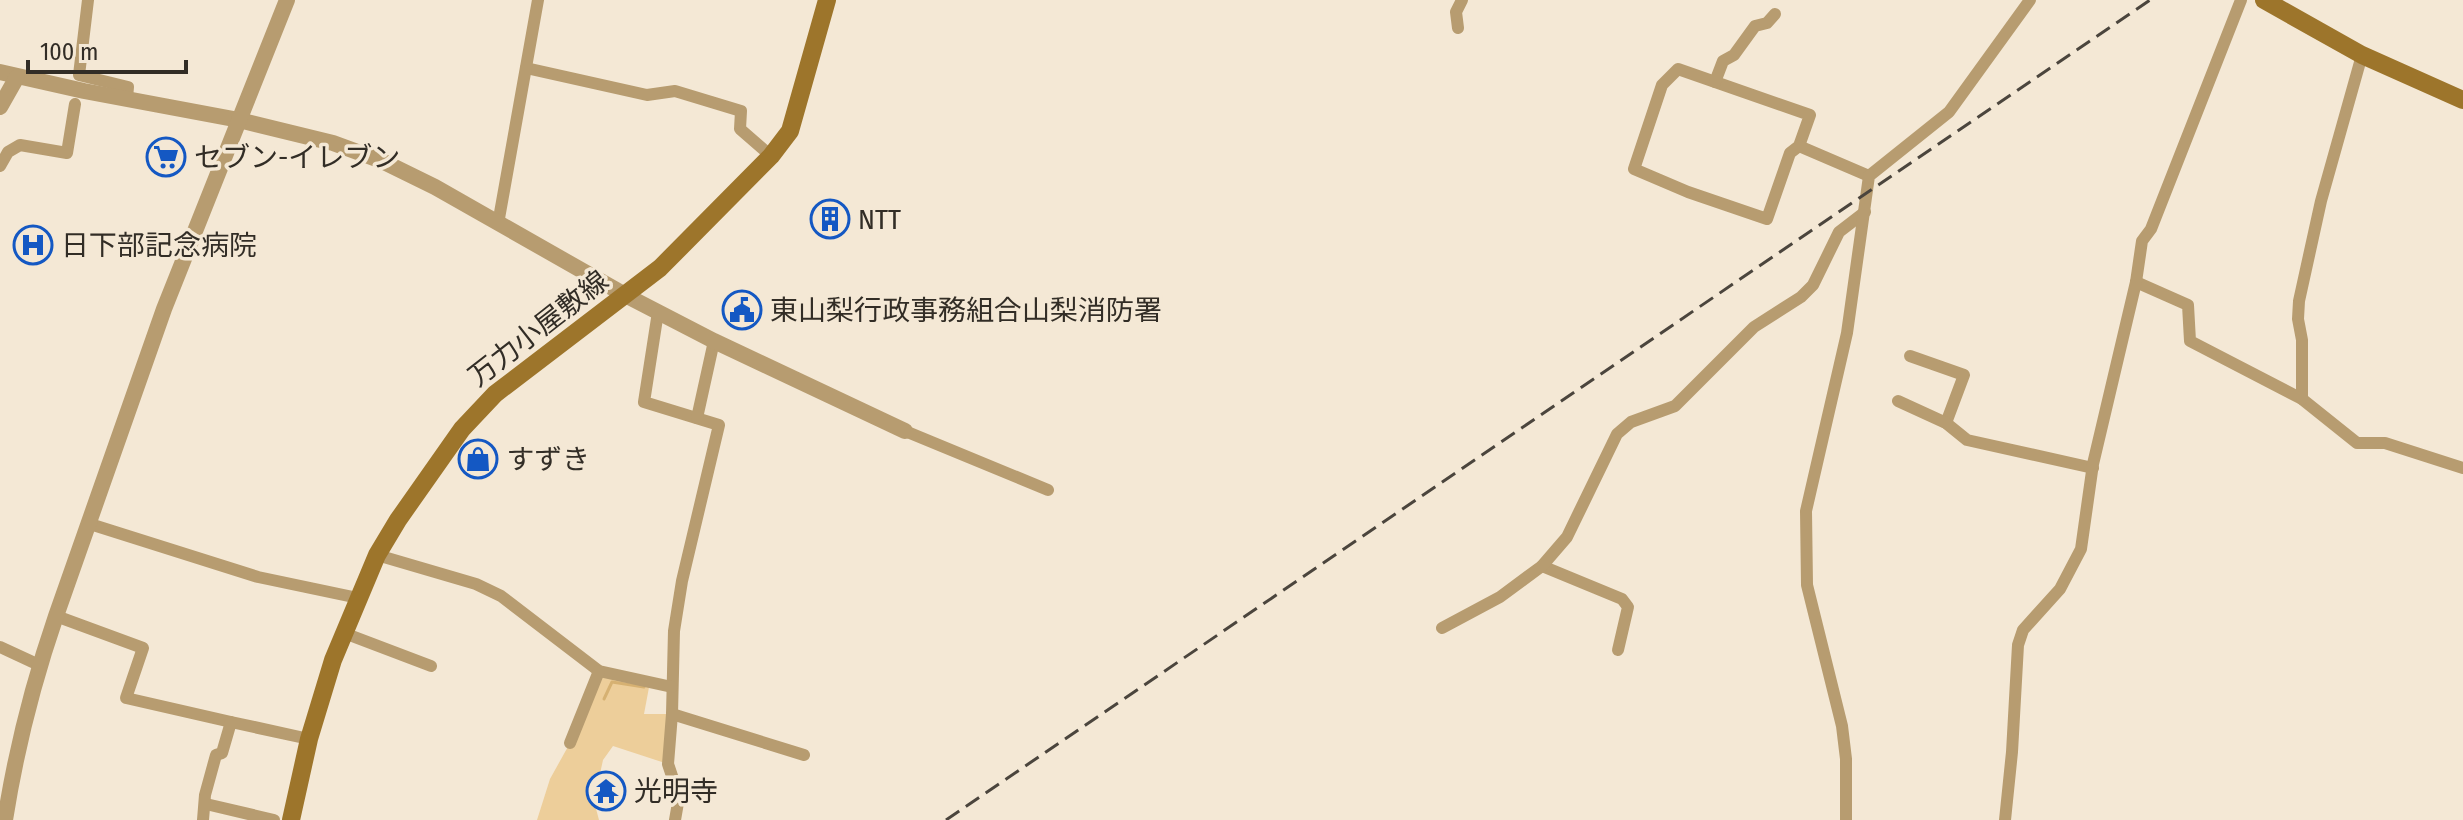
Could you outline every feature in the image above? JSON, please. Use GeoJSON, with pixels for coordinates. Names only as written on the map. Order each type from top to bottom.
{"type":"FeatureCollection","features":[{"type":"Feature","properties":{"kind":"main road","name":"万力小屋敷線"},"geometry":{"type":"LineString","coordinates":[[291,820],[309,739],[344,633],[377,555],[416,493],[462,429],[495,394],[660,268],[771,156],[790,131],[827,0]]}},
{"type":"Feature","properties":{"kind":"main road"},"geometry":{"type":"LineString","coordinates":[[2264,0],[2362,55],[2463,100]]}},
{"type":"Feature","properties":{"kind":"street"},"geometry":{"type":"LineString","coordinates":[[88,0],[79,75],[128,87],[127,98]]}},
{"type":"Feature","properties":{"kind":"street"},"geometry":{"type":"LineString","coordinates":[[5,820],[14,766],[39,665],[164,309],[287,0]]}},
{"type":"Feature","properties":{"kind":"street"},"geometry":{"type":"LineString","coordinates":[[498,224],[538,0]]}},
{"type":"Feature","properties":{"kind":"street"},"geometry":{"type":"LineString","coordinates":[[1458,28],[1456,12],[1462,0]]}},
{"type":"Feature","properties":{"kind":"street"},"geometry":{"type":"LineString","coordinates":[[1846,820],[1846,759],[1842,726],[1807,585],[1806,511],[1847,333],[1869,176],[1949,112],[2030,0]]}},
{"type":"Feature","properties":{"kind":"street"},"geometry":{"type":"LineString","coordinates":[[2005,820],[2018,645],[2023,630],[2060,589],[2081,549],[2093,468],[2136,282],[2142,241],[2151,229],[2241,0]]}},
{"type":"Feature","properties":{"kind":"street"},"geometry":{"type":"LineString","coordinates":[[1715,82],[1723,61],[1734,55],[1755,26],[1767,23],[1775,14]]}},
{"type":"Feature","properties":{"kind":"street"},"geometry":{"type":"LineString","coordinates":[[2302,399],[2299,301],[2321,201],[2362,55]]}},
{"type":"Feature","properties":{"kind":"street"},"geometry":{"type":"LineString","coordinates":[[526,68],[647,95],[675,91],[741,111],[740,129],[771,156]]}},
{"type":"Feature","properties":{"kind":"street"},"geometry":{"type":"LineString","coordinates":[[1678,69],[1715,82],[1810,115],[1799,146],[1790,153],[1767,219],[1688,192],[1634,169],[1662,85],[1678,69]]}},
{"type":"Feature","properties":{"kind":"street"},"geometry":{"type":"LineString","coordinates":[[0,107],[9,74],[239,120],[333,143],[382,161],[435,187],[625,295],[714,341],[905,431],[1048,490]]}},
{"type":"Feature","properties":{"kind":"street"},"geometry":{"type":"LineString","coordinates":[[0,166],[8,152],[20,145],[67,153],[75,104]]}},
{"type":"Feature","properties":{"kind":"street"},"geometry":{"type":"LineString","coordinates":[[1799,146],[1869,176]]}},
{"type":"Feature","properties":{"kind":"street"},"geometry":{"type":"LineString","coordinates":[[1442,628],[1500,597],[1542,566],[1567,537],[1617,434],[1631,422],[1675,406],[1754,327],[1801,297],[1813,285],[1839,232],[1865,212]]}},
{"type":"Feature","properties":{"kind":"street"},"geometry":{"type":"LineString","coordinates":[[2136,282],[2188,305],[2190,341],[2302,399],[2357,443],[2385,443],[2463,468]]}},
{"type":"Feature","properties":{"kind":"street"},"geometry":{"type":"LineString","coordinates":[[658,312],[644,402],[719,425],[682,581],[674,631],[668,764],[679,797],[675,820]]}},
{"type":"Feature","properties":{"kind":"street"},"geometry":{"type":"LineString","coordinates":[[697,418],[714,341]]}},
{"type":"Feature","properties":{"kind":"street"},"geometry":{"type":"LineString","coordinates":[[1910,356],[1964,375],[1946,423]]}},
{"type":"Feature","properties":{"kind":"street"},"geometry":{"type":"LineString","coordinates":[[1898,401],[1946,423],[1967,440],[2093,468]]}},
{"type":"Feature","properties":{"kind":"street"},"geometry":{"type":"LineString","coordinates":[[90,524],[258,577],[358,598]]}},
{"type":"Feature","properties":{"kind":"street"},"geometry":{"type":"LineString","coordinates":[[377,555],[476,584],[501,596],[599,671],[672,687]]}},
{"type":"Feature","properties":{"kind":"street"},"geometry":{"type":"LineString","coordinates":[[1542,566],[1622,599],[1628,607],[1618,650]]}},
{"type":"Feature","properties":{"kind":"street"},"geometry":{"type":"LineString","coordinates":[[56,616],[143,648],[126,698],[309,739]]}},
{"type":"Feature","properties":{"kind":"street"},"geometry":{"type":"LineString","coordinates":[[344,633],[431,666]]}},
{"type":"Feature","properties":{"kind":"street"},"geometry":{"type":"LineString","coordinates":[[0,647],[39,665]]}},
{"type":"Feature","properties":{"kind":"street"},"geometry":{"type":"LineString","coordinates":[[570,743],[599,671]]}},
{"type":"Feature","properties":{"kind":"street"},"geometry":{"type":"LineString","coordinates":[[672,714],[804,755]]}},
{"type":"Feature","properties":{"kind":"street"},"geometry":{"type":"LineString","coordinates":[[203,820],[205,795],[216,755],[222,753],[231,722]]}},
{"type":"Feature","properties":{"kind":"street"},"geometry":{"type":"LineString","coordinates":[[206,804],[274,820]]}},
{"type":"Feature","properties":{"kind":"shaded area"},"geometry":{"type":"Polygon","coordinates":[[[599,671],[650,682],[644,714],[672,714],[668,764],[613,746],[603,760],[594,801],[599,820],[537,820],[550,779],[570,743],[599,671]]]}},
{"type":"Feature","properties":{"kind":"waterway"},"geometry":{"type":"LineString","coordinates":[[604,699],[612,682],[644,687]]}},
{"type":"Feature","properties":{"kind":"railway"},"geometry":{"type":"LineString","coordinates":[[946,820],[2150,0]]}},
{"type":"Feature","properties":{"kind":"place","name":"セブン-イレブン"},"geometry":{"type":"Point","coordinates":[166,157]}},
{"type":"Feature","properties":{"kind":"place","name":"NTT"},"geometry":{"type":"Point","coordinates":[830,219]}},
{"type":"Feature","properties":{"kind":"place","name":"日下部記念病院"},"geometry":{"type":"Point","coordinates":[33,245]}},
{"type":"Feature","properties":{"kind":"place","name":"東山梨行政事務組合山梨消防署"},"geometry":{"type":"Point","coordinates":[742,310]}},
{"type":"Feature","properties":{"kind":"place","name":"すずき"},"geometry":{"type":"Point","coordinates":[478,459]}},
{"type":"Feature","properties":{"kind":"place","name":"光明寺"},"geometry":{"type":"Point","coordinates":[606,791]}}]}
